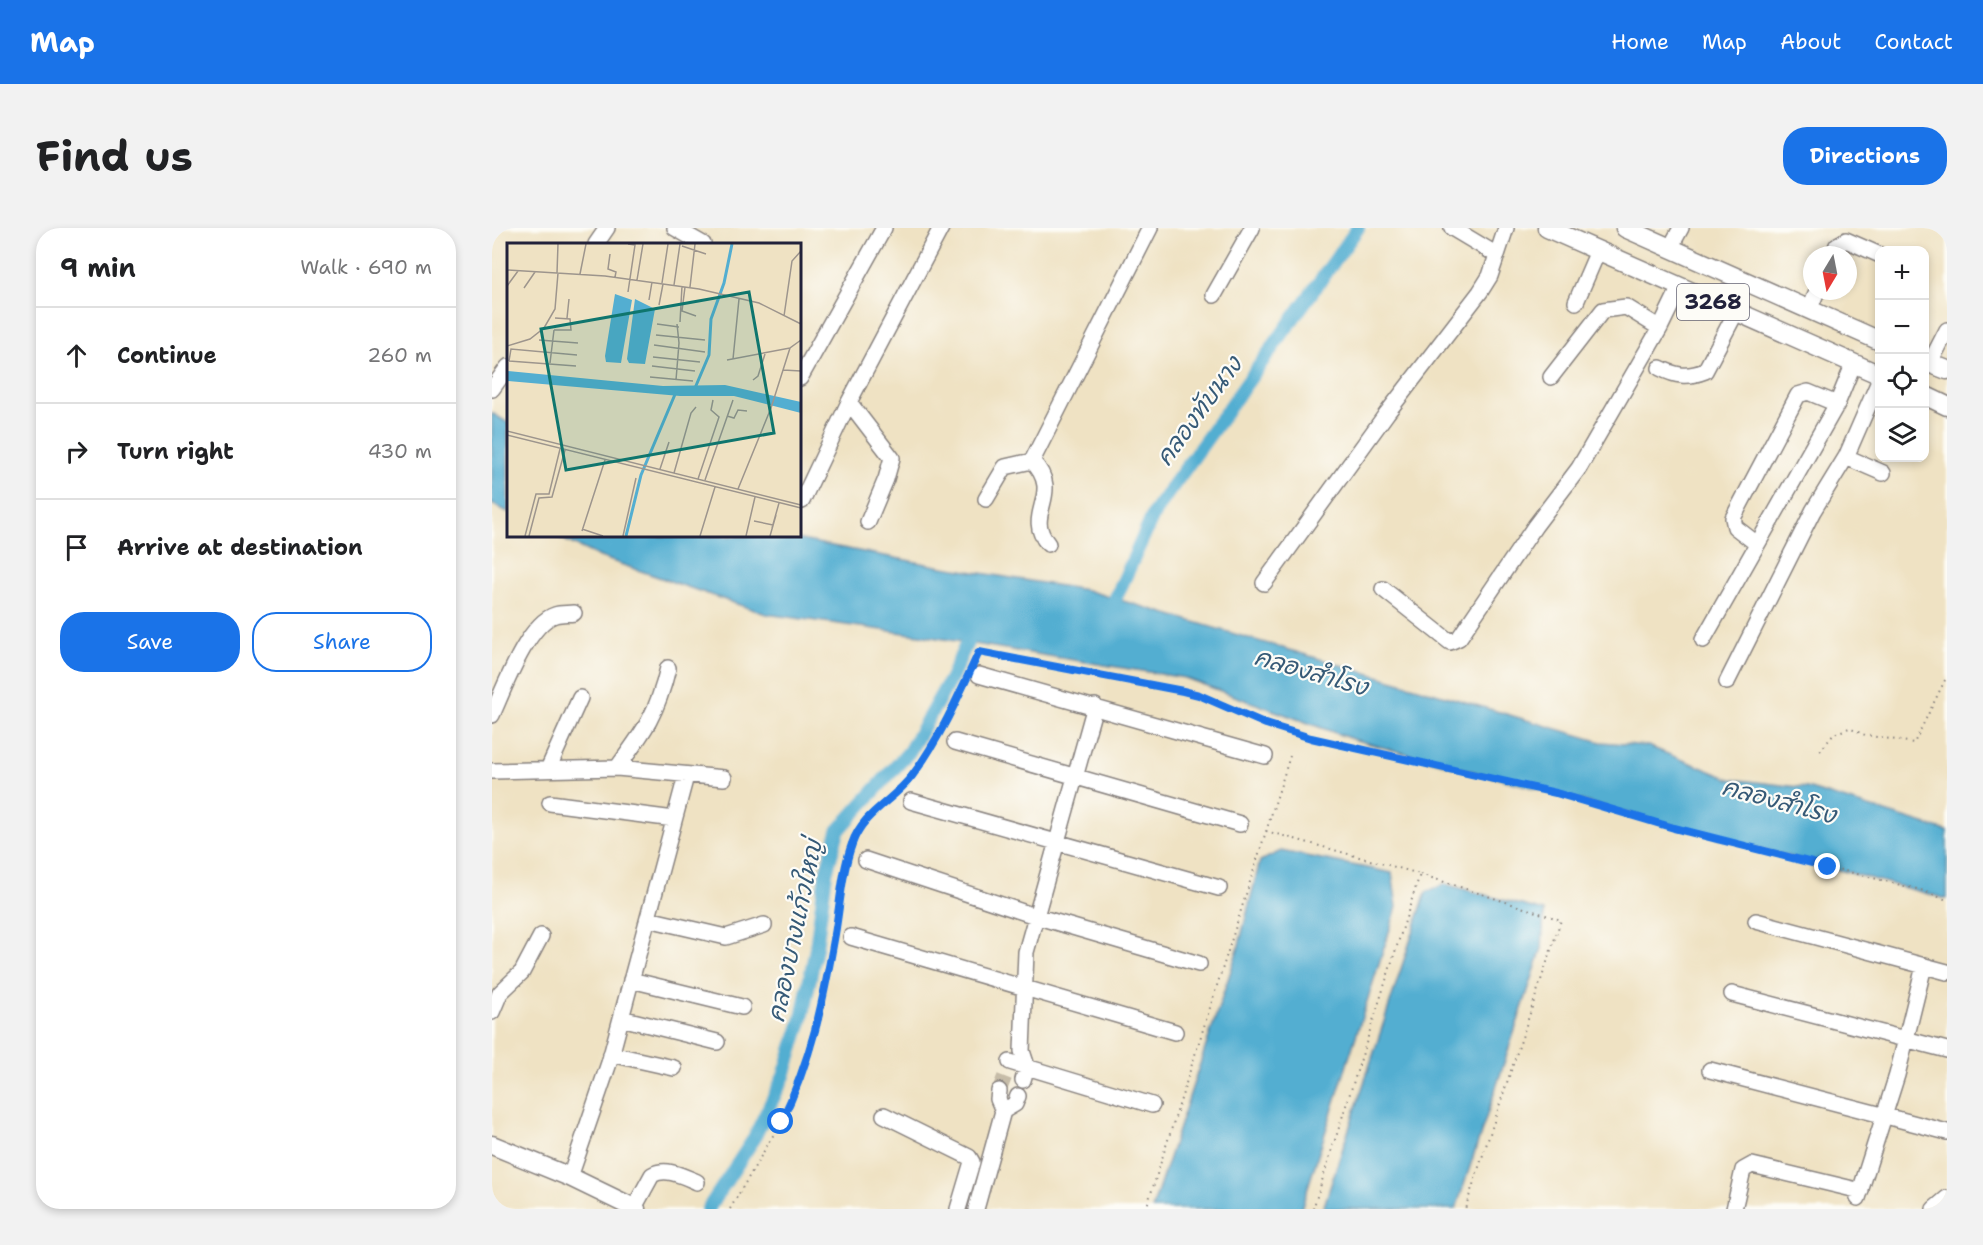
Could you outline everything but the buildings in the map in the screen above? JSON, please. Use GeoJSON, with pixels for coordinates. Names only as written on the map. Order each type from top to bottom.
{"type":"FeatureCollection","features":[{"type":"Feature","properties":{"kind":"main road","name":"3268"},"geometry":{"type":"LineString","coordinates":[[1547,228],[1875,375]]}},
{"type":"Feature","properties":{"kind":"main road","name":"3268"},"geometry":{"type":"LineString","coordinates":[[1625,228],[1875,339]]}},
{"type":"Feature","properties":{"kind":"main road"},"geometry":{"type":"LineString","coordinates":[[1929,398],[1947,406]]}},
{"type":"Feature","properties":{"kind":"main road"},"geometry":{"type":"LineString","coordinates":[[492,1145],[570,1177],[635,1208]]}},
{"type":"Feature","properties":{"kind":"street"},"geometry":{"type":"LineString","coordinates":[[597,243],[607,228]]}},
{"type":"Feature","properties":{"kind":"street"},"geometry":{"type":"LineString","coordinates":[[675,228],[695,243]]}},
{"type":"Feature","properties":{"kind":"street"},"geometry":{"type":"LineString","coordinates":[[801,376],[884,228]]}},
{"type":"Feature","properties":{"kind":"street"},"geometry":{"type":"LineString","coordinates":[[802,501],[849,402],[941,228]]}},
{"type":"Feature","properties":{"kind":"street"},"geometry":{"type":"LineString","coordinates":[[1032,461],[1150,228]]}},
{"type":"Feature","properties":{"kind":"street"},"geometry":{"type":"LineString","coordinates":[[1214,295],[1252,228]]}},
{"type":"Feature","properties":{"kind":"street"},"geometry":{"type":"LineString","coordinates":[[1452,228],[1497,255]]}},
{"type":"Feature","properties":{"kind":"street"},"geometry":{"type":"LineString","coordinates":[[1264,583],[1387,414],[1480,292],[1490,276],[1506,228]]}},
{"type":"Feature","properties":{"kind":"street"},"geometry":{"type":"LineString","coordinates":[[1670,248],[1681,228]]}},
{"type":"Feature","properties":{"kind":"street"},"geometry":{"type":"LineString","coordinates":[[1837,246],[1846,240],[1875,253]]}},
{"type":"Feature","properties":{"kind":"street"},"geometry":{"type":"LineString","coordinates":[[1576,303],[1598,251]]}},
{"type":"Feature","properties":{"kind":"street"},"geometry":{"type":"LineString","coordinates":[[1383,589],[1450,642],[1459,638],[1579,468],[1660,328],[1680,287]]}},
{"type":"Feature","properties":{"kind":"street"},"geometry":{"type":"LineString","coordinates":[[1809,310],[1813,300]]}},
{"type":"Feature","properties":{"kind":"street"},"geometry":{"type":"LineString","coordinates":[[1551,377],[1603,310],[1626,307],[1660,328]]}},
{"type":"Feature","properties":{"kind":"street"},"geometry":{"type":"LineString","coordinates":[[1660,368],[1675,376],[1690,376],[1705,371],[1736,312]]}},
{"type":"Feature","properties":{"kind":"street"},"geometry":{"type":"LineString","coordinates":[[1934,365],[1947,330]]}},
{"type":"Feature","properties":{"kind":"street"},"geometry":{"type":"LineString","coordinates":[[1703,640],[1837,404],[1853,364]]}},
{"type":"Feature","properties":{"kind":"street"},"geometry":{"type":"LineString","coordinates":[[492,389],[507,367]]}},
{"type":"Feature","properties":{"kind":"street"},"geometry":{"type":"LineString","coordinates":[[1727,682],[1813,511],[1846,457],[1875,389]]}},
{"type":"Feature","properties":{"kind":"street"},"geometry":{"type":"LineString","coordinates":[[1757,544],[1735,527],[1733,518],[1798,395],[1808,392],[1837,404]]}},
{"type":"Feature","properties":{"kind":"street"},"geometry":{"type":"LineString","coordinates":[[849,402],[892,458],[868,522]]}},
{"type":"Feature","properties":{"kind":"street"},"geometry":{"type":"LineString","coordinates":[[1846,457],[1883,473]]}},
{"type":"Feature","properties":{"kind":"street"},"geometry":{"type":"LineString","coordinates":[[986,499],[1005,467],[1032,461]]}},
{"type":"Feature","properties":{"kind":"street"},"geometry":{"type":"LineString","coordinates":[[1032,461],[1043,472],[1046,482],[1039,527],[1048,544]]}},
{"type":"Feature","properties":{"kind":"street"},"geometry":{"type":"LineString","coordinates":[[492,715],[531,636],[547,619],[556,615],[574,613]]}},
{"type":"Feature","properties":{"kind":"street"},"geometry":{"type":"LineString","coordinates":[[617,768],[645,730],[661,700],[668,668]]}},
{"type":"Feature","properties":{"kind":"street"},"geometry":{"type":"LineString","coordinates":[[975,670],[1265,756]]}},
{"type":"Feature","properties":{"kind":"street"},"geometry":{"type":"LineString","coordinates":[[549,767],[580,698]]}},
{"type":"Feature","properties":{"kind":"street"},"geometry":{"type":"LineString","coordinates":[[1025,1073],[1022,1051],[1026,952],[1095,706]]}},
{"type":"Feature","properties":{"kind":"street"},"geometry":{"type":"LineString","coordinates":[[955,742],[1240,824]]}},
{"type":"Feature","properties":{"kind":"street"},"geometry":{"type":"LineString","coordinates":[[492,771],[549,767],[617,768],[724,778]]}},
{"type":"Feature","properties":{"kind":"street"},"geometry":{"type":"LineString","coordinates":[[570,1177],[611,1053],[686,776]]}},
{"type":"Feature","properties":{"kind":"street"},"geometry":{"type":"LineString","coordinates":[[911,801],[1219,888]]}},
{"type":"Feature","properties":{"kind":"street"},"geometry":{"type":"LineString","coordinates":[[550,803],[674,819]]}},
{"type":"Feature","properties":{"kind":"street"},"geometry":{"type":"LineString","coordinates":[[866,860],[1035,916],[1199,964]]}},
{"type":"Feature","properties":{"kind":"street"},"geometry":{"type":"LineString","coordinates":[[648,919],[726,937],[764,925]]}},
{"type":"Feature","properties":{"kind":"street"},"geometry":{"type":"LineString","coordinates":[[1756,921],[1947,972]]}},
{"type":"Feature","properties":{"kind":"street"},"geometry":{"type":"LineString","coordinates":[[492,1012],[500,993],[522,972],[541,936]]}},
{"type":"Feature","properties":{"kind":"street"},"geometry":{"type":"LineString","coordinates":[[851,937],[1175,1032]]}},
{"type":"Feature","properties":{"kind":"street"},"geometry":{"type":"LineString","coordinates":[[1734,1209],[1743,1170],[1752,1164],[1860,1194],[1906,1040],[1924,966]]}},
{"type":"Feature","properties":{"kind":"street"},"geometry":{"type":"LineString","coordinates":[[631,981],[742,1007]]}},
{"type":"Feature","properties":{"kind":"street"},"geometry":{"type":"LineString","coordinates":[[1732,994],[1947,1050]]}},
{"type":"Feature","properties":{"kind":"street"},"geometry":{"type":"LineString","coordinates":[[621,1018],[717,1042]]}},
{"type":"Feature","properties":{"kind":"street"},"geometry":{"type":"LineString","coordinates":[[1022,1051],[1007,1069],[1152,1105]]}},
{"type":"Feature","properties":{"kind":"street"},"geometry":{"type":"LineString","coordinates":[[611,1053],[674,1068]]}},
{"type":"Feature","properties":{"kind":"street"},"geometry":{"type":"LineString","coordinates":[[1710,1070],[1947,1132]]}},
{"type":"Feature","properties":{"kind":"street"},"geometry":{"type":"LineString","coordinates":[[976,1209],[1003,1111],[998,1099],[999,1091]]}},
{"type":"Feature","properties":{"kind":"street"},"geometry":{"type":"LineString","coordinates":[[1003,1111],[1015,1104],[1018,1096]]}},
{"type":"Feature","properties":{"kind":"street"},"geometry":{"type":"LineString","coordinates":[[884,1115],[969,1157],[972,1162],[958,1209]]}},
{"type":"Feature","properties":{"kind":"street"},"geometry":{"type":"LineString","coordinates":[[635,1208],[652,1175],[656,1173],[678,1174],[697,1182]]}},
{"type":"Feature","properties":{"kind":"street"},"geometry":{"type":"LineString","coordinates":[[1934,1209],[1947,1198]]}},
{"type":"Feature","properties":{"kind":"path"},"geometry":{"type":"LineString","coordinates":[[730,1209],[781,1122],[809,1057],[821,1017],[851,844],[867,817],[905,785],[922,762],[975,670],[979,652],[1199,695],[1266,724],[1311,738],[1556,793],[1674,828],[1921,890],[1947,900]]}},
{"type":"Feature","properties":{"kind":"path"},"geometry":{"type":"LineString","coordinates":[[1820,751],[1834,734],[1849,728],[1865,735],[1914,742],[1947,676]]}},
{"type":"Feature","properties":{"kind":"path"},"geometry":{"type":"LineString","coordinates":[[1146,1209],[1290,756]]}},
{"type":"Feature","properties":{"kind":"path"},"geometry":{"type":"LineString","coordinates":[[1266,831],[1420,874],[1561,920],[1465,1209]]}},
{"type":"Feature","properties":{"kind":"path"},"geometry":{"type":"LineString","coordinates":[[1313,1209],[1420,874]]}},
{"type":"Feature","properties":{"kind":"water"},"geometry":{"type":"Polygon","coordinates":[[[492,413],[507,422],[507,512],[492,504],[492,413]]]}},
{"type":"Feature","properties":{"kind":"water","name":"คลองสำโรง"},"geometry":{"type":"Polygon","coordinates":[[[558,537],[785,537],[937,566],[1086,590],[1601,742],[1648,746],[1730,779],[1807,788],[1947,831],[1947,899],[1352,739],[1185,678],[919,635],[766,614],[600,557],[558,537]]]}},
{"type":"Feature","properties":{"kind":"water"},"geometry":{"type":"Polygon","coordinates":[[[1281,851],[1392,873],[1397,907],[1301,1209],[1152,1209],[1238,949],[1260,861],[1281,851]]]}},
{"type":"Feature","properties":{"kind":"water"},"geometry":{"type":"Polygon","coordinates":[[[1445,884],[1544,911],[1542,948],[1456,1209],[1323,1209],[1426,892],[1445,884]]]}},
{"type":"Feature","properties":{"kind":"waterway","name":"คลองทับนาง"},"geometry":{"type":"LineString","coordinates":[[1108,615],[1155,511],[1358,228]]}},
{"type":"Feature","properties":{"kind":"waterway","name":"คลองบางแก้วใหญ่"},"geometry":{"type":"LineString","coordinates":[[708,1209],[753,1140],[784,1076],[802,1018],[816,948],[826,873],[838,831],[909,752],[951,678],[974,627]]}},
{"type":"Feature","properties":{"kind":"tunnel"},"geometry":{"type":"LineString","coordinates":[[999,1091],[1005,1076]]}},
{"type":"Feature","properties":{"kind":"route"},"geometry":{"type":"LineString","coordinates":[[781,1122],[809,1057],[821,1017],[851,844],[867,817],[905,785],[922,762],[939,735],[979,652],[1199,695],[1266,724],[1362,752],[1556,793],[1674,828],[1828,867]]}}]}
